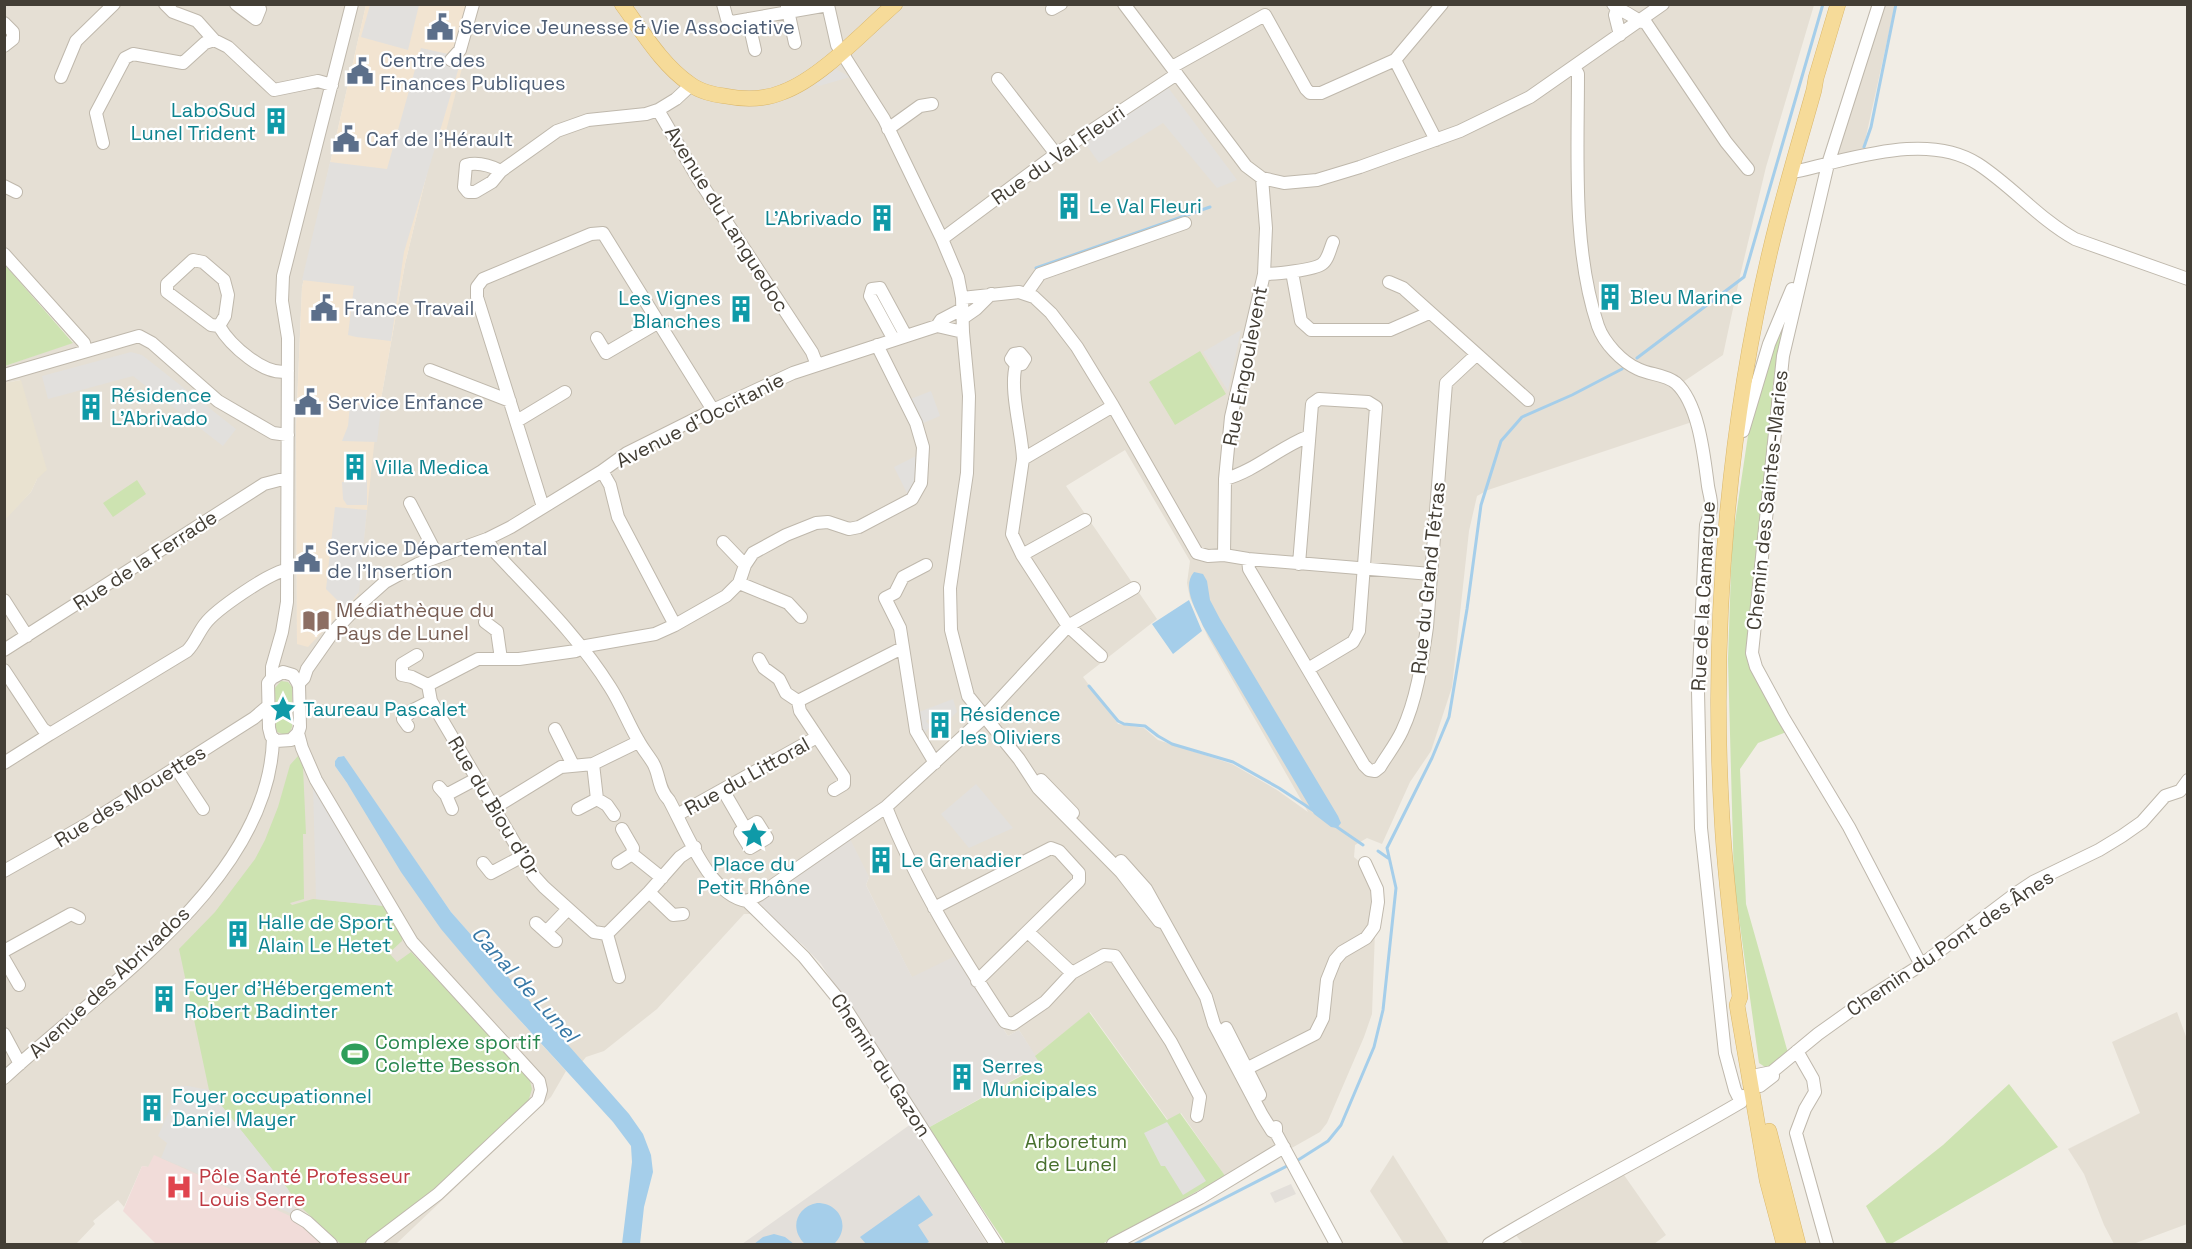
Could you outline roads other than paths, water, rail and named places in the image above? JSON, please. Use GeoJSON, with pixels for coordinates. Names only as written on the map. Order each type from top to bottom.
{"type":"FeatureCollection","features":[{"type":"Feature","properties":{"kind":"main road"},"geometry":{"type":"LineString","coordinates":[[622,4],[667,64],[691,85],[716,95],[752,99],[773,96],[804,81],[895,4]]}},
{"type":"Feature","properties":{"kind":"main road"},"geometry":{"type":"LineString","coordinates":[[1784,1245],[1767,1180],[1745,1001],[1740,997],[1722,818],[1719,692],[1726,530],[1752,339],[1777,221],[1838,4]]}},
{"type":"Feature","properties":{"kind":"main road"},"geometry":{"type":"LineString","coordinates":[[1814,90],[1822,79],[1847,4]]}},
{"type":"Feature","properties":{"kind":"main road"},"geometry":{"type":"LineString","coordinates":[[1756,1088],[1798,1245]]}},
{"type":"Feature","properties":{"kind":"street"},"geometry":{"type":"LineString","coordinates":[[61,77],[76,41],[114,4]]}},
{"type":"Feature","properties":{"kind":"street"},"geometry":{"type":"LineString","coordinates":[[165,4],[173,12],[197,21],[214,40],[228,47],[274,90],[318,81],[332,85]]}},
{"type":"Feature","properties":{"kind":"street"},"geometry":{"type":"LineString","coordinates":[[286,738],[300,727],[287,677],[274,659],[282,632],[287,570],[288,338],[282,301],[283,276],[352,4]]}},
{"type":"Feature","properties":{"kind":"street"},"geometry":{"type":"LineString","coordinates":[[451,60],[460,50],[473,4]]}},
{"type":"Feature","properties":{"kind":"street"},"geometry":{"type":"LineString","coordinates":[[723,4],[727,19],[732,22],[787,8],[828,4],[837,45],[888,129],[958,277],[969,396],[968,463],[950,588],[951,630],[968,696],[1018,759],[1024,762],[1060,806],[1128,868],[1212,1004],[1244,1070],[1277,1129],[1276,1133],[1336,1245]]}},
{"type":"Feature","properties":{"kind":"street"},"geometry":{"type":"LineString","coordinates":[[1124,4],[1246,166],[1262,178],[1284,183],[1317,180],[1436,140],[1513,106],[1574,67],[1663,4]]}},
{"type":"Feature","properties":{"kind":"street"},"geometry":{"type":"LineString","coordinates":[[1266,10],[1306,89],[1310,93],[1321,93],[1395,60],[1442,4]]}},
{"type":"Feature","properties":{"kind":"street","name":"Chemin des Saintes-Maries"},"geometry":{"type":"LineString","coordinates":[[1879,4],[1828,164],[1783,356],[1752,653],[1756,667],[1783,717],[1849,827],[1921,965]]}},
{"type":"Feature","properties":{"kind":"street"},"geometry":{"type":"LineString","coordinates":[[1620,35],[1615,7],[1646,23],[1726,142],[1748,169]]}},
{"type":"Feature","properties":{"kind":"street"},"geometry":{"type":"LineString","coordinates":[[787,8],[795,44]]}},
{"type":"Feature","properties":{"kind":"street","name":"Rue du Val Fleuri"},"geometry":{"type":"LineString","coordinates":[[942,239],[1056,154],[1266,10]]}},
{"type":"Feature","properties":{"kind":"street"},"geometry":{"type":"LineString","coordinates":[[748,19],[755,50]]}},
{"type":"Feature","properties":{"kind":"street"},"geometry":{"type":"LineString","coordinates":[[4,23],[13,32],[13,39],[4,46]]}},
{"type":"Feature","properties":{"kind":"street"},"geometry":{"type":"LineString","coordinates":[[103,143],[96,113],[125,58],[133,54],[183,63],[205,43],[214,40]]}},
{"type":"Feature","properties":{"kind":"street"},"geometry":{"type":"LineString","coordinates":[[1395,60],[1436,140]]}},
{"type":"Feature","properties":{"kind":"street","name":"Rue de la Camargue"},"geometry":{"type":"LineString","coordinates":[[1574,67],[1578,74],[1578,179],[1586,280],[1600,330],[1615,352],[1625,360],[1638,369],[1675,382],[1680,388],[1689,402],[1704,457],[1711,508],[1706,525],[1698,691],[1701,828],[1725,1053],[1735,1090],[1756,1088]]}},
{"type":"Feature","properties":{"kind":"street"},"geometry":{"type":"LineString","coordinates":[[998,79],[1056,154]]}},
{"type":"Feature","properties":{"kind":"street","name":"Avenue du Languedoc"},"geometry":{"type":"LineString","coordinates":[[691,85],[676,99],[658,110],[697,177],[812,352],[817,365]]}},
{"type":"Feature","properties":{"kind":"street"},"geometry":{"type":"LineString","coordinates":[[888,129],[920,106],[932,104]]}},
{"type":"Feature","properties":{"kind":"street"},"geometry":{"type":"LineString","coordinates":[[501,171],[557,130],[588,120],[636,116],[658,110]]}},
{"type":"Feature","properties":{"kind":"street"},"geometry":{"type":"LineString","coordinates":[[1790,172],[1872,154],[1913,150],[1948,152],[1978,164],[2058,230],[2075,239],[2187,279]]}},
{"type":"Feature","properties":{"kind":"street","name":"Rue Engoulevent"},"geometry":{"type":"LineString","coordinates":[[1224,555],[1225,479],[1231,417],[1264,274],[1266,228],[1262,178]]}},
{"type":"Feature","properties":{"kind":"street"},"geometry":{"type":"LineString","coordinates":[[1026,294],[1040,274],[1185,223]]}},
{"type":"Feature","properties":{"kind":"street"},"geometry":{"type":"LineString","coordinates":[[543,507],[477,297],[477,286],[483,279],[591,234],[603,233],[713,410]]}},
{"type":"Feature","properties":{"kind":"street"},"geometry":{"type":"LineString","coordinates":[[1264,274],[1292,272],[1319,266],[1324,263],[1333,242]]}},
{"type":"Feature","properties":{"kind":"street"},"geometry":{"type":"LineString","coordinates":[[4,254],[84,343],[86,351]]}},
{"type":"Feature","properties":{"kind":"street"},"geometry":{"type":"LineString","coordinates":[[193,260],[203,261],[224,280],[228,295],[225,316],[219,326],[210,325],[167,292],[167,284],[193,260]]}},
{"type":"Feature","properties":{"kind":"street"},"geometry":{"type":"LineString","coordinates":[[1734,467],[1769,344],[1804,262]]}},
{"type":"Feature","properties":{"kind":"street"},"geometry":{"type":"LineString","coordinates":[[1292,272],[1301,321],[1311,330],[1389,330],[1429,313]]}},
{"type":"Feature","properties":{"kind":"street"},"geometry":{"type":"LineString","coordinates":[[1389,282],[1403,288],[1528,400]]}},
{"type":"Feature","properties":{"kind":"street"},"geometry":{"type":"LineString","coordinates":[[894,340],[870,296],[875,288],[880,288],[906,336]]}},
{"type":"Feature","properties":{"kind":"street"},"geometry":{"type":"LineString","coordinates":[[962,308],[991,294],[1012,292],[1026,294],[1041,303],[1077,347],[1197,553],[1208,556],[1224,555],[1299,564],[1431,574]]}},
{"type":"Feature","properties":{"kind":"street","name":"Avenue d'Occitanie"},"geometry":{"type":"LineString","coordinates":[[287,677],[306,669],[333,632],[385,582],[418,564],[487,539],[602,471],[627,453],[713,410],[793,373],[937,326],[940,320],[962,308],[976,309],[991,294]]}},
{"type":"Feature","properties":{"kind":"street"},"geometry":{"type":"LineString","coordinates":[[597,338],[606,353],[658,322]]}},
{"type":"Feature","properties":{"kind":"street"},"geometry":{"type":"LineString","coordinates":[[219,326],[225,337],[262,367],[273,372],[288,371]]}},
{"type":"Feature","properties":{"kind":"street"},"geometry":{"type":"LineString","coordinates":[[937,326],[963,332]]}},
{"type":"Feature","properties":{"kind":"street"},"geometry":{"type":"LineString","coordinates":[[4,375],[139,336],[152,343],[218,401],[273,433],[288,435]]}},
{"type":"Feature","properties":{"kind":"street"},"geometry":{"type":"LineString","coordinates":[[417,655],[402,664],[402,675],[428,685],[478,659],[519,659],[655,634],[726,597],[739,583],[745,565],[753,553],[816,523],[828,522],[849,529],[859,527],[912,499],[921,483],[923,447],[916,423],[878,345]]}},
{"type":"Feature","properties":{"kind":"street","name":"Rue du Grand Tétras"},"geometry":{"type":"LineString","coordinates":[[1248,559],[1249,569],[1365,765],[1369,770],[1375,771],[1380,767],[1401,733],[1412,701],[1425,637],[1446,383],[1476,354]]}},
{"type":"Feature","properties":{"kind":"street"},"geometry":{"type":"LineString","coordinates":[[1016,365],[1014,371],[1016,404],[1023,459],[1012,534],[1022,555],[1068,626],[1101,656]]}},
{"type":"Feature","properties":{"kind":"street"},"geometry":{"type":"LineString","coordinates":[[430,370],[510,401]]}},
{"type":"Feature","properties":{"kind":"street"},"geometry":{"type":"LineString","coordinates":[[516,421],[565,392]]}},
{"type":"Feature","properties":{"kind":"street"},"geometry":{"type":"LineString","coordinates":[[1299,564],[1312,404],[1319,399],[1368,402],[1376,407],[1359,631],[1353,642],[1308,669]]}},
{"type":"Feature","properties":{"kind":"street"},"geometry":{"type":"LineString","coordinates":[[1023,459],[1113,406]]}},
{"type":"Feature","properties":{"kind":"street"},"geometry":{"type":"LineString","coordinates":[[1225,479],[1236,476],[1295,441],[1309,436]]}},
{"type":"Feature","properties":{"kind":"street"},"geometry":{"type":"LineString","coordinates":[[602,471],[609,485],[618,517],[675,625]]}},
{"type":"Feature","properties":{"kind":"street","name":"Rue de la Ferrade"},"geometry":{"type":"LineString","coordinates":[[4,650],[264,484],[287,478]]}},
{"type":"Feature","properties":{"kind":"street"},"geometry":{"type":"LineString","coordinates":[[410,503],[438,557]]}},
{"type":"Feature","properties":{"kind":"street"},"geometry":{"type":"LineString","coordinates":[[1022,555],[1084,520]]}},
{"type":"Feature","properties":{"kind":"street","name":"Chemin du Gazon"},"geometry":{"type":"LineString","coordinates":[[487,539],[494,551],[581,648],[610,687],[638,742],[653,762],[664,794],[708,873],[724,891],[740,900],[747,901],[804,957],[844,1006],[996,1245]]}},
{"type":"Feature","properties":{"kind":"street"},"geometry":{"type":"LineString","coordinates":[[723,542],[745,565]]}},
{"type":"Feature","properties":{"kind":"street"},"geometry":{"type":"LineString","coordinates":[[926,565],[903,578],[895,593],[885,598],[900,628],[916,731],[935,763]]}},
{"type":"Feature","properties":{"kind":"street"},"geometry":{"type":"LineString","coordinates":[[4,763],[187,651],[213,614],[273,574],[287,570]]}},
{"type":"Feature","properties":{"kind":"street"},"geometry":{"type":"LineString","coordinates":[[739,583],[788,603],[801,618]]}},
{"type":"Feature","properties":{"kind":"street"},"geometry":{"type":"LineString","coordinates":[[747,901],[886,807],[984,716],[1068,626],[1134,588]]}},
{"type":"Feature","properties":{"kind":"street"},"geometry":{"type":"LineString","coordinates":[[4,600],[27,636]]}},
{"type":"Feature","properties":{"kind":"street"},"geometry":{"type":"LineString","coordinates":[[485,622],[497,631],[501,659]]}},
{"type":"Feature","properties":{"kind":"street"},"geometry":{"type":"LineString","coordinates":[[798,701],[902,648]]}},
{"type":"Feature","properties":{"kind":"street"},"geometry":{"type":"LineString","coordinates":[[759,659],[764,668],[779,679],[786,693],[798,701],[800,711],[844,777],[844,784],[834,790]]}},
{"type":"Feature","properties":{"kind":"street"},"geometry":{"type":"LineString","coordinates":[[4,670],[43,729],[50,734]]}},
{"type":"Feature","properties":{"kind":"street"},"geometry":{"type":"LineString","coordinates":[[287,677],[268,683],[268,706],[286,738],[316,780],[412,942],[539,1081],[541,1090],[538,1100],[438,1194],[372,1245]]}},
{"type":"Feature","properties":{"kind":"street","name":"Rue du Biou d'Or"},"geometry":{"type":"LineString","coordinates":[[428,685],[431,701],[521,857],[544,887],[568,909],[594,932],[607,934]]}},
{"type":"Feature","properties":{"kind":"street"},"geometry":{"type":"LineString","coordinates":[[408,726],[403,719],[406,715],[431,701]]}},
{"type":"Feature","properties":{"kind":"street","name":"Rue des Mouettes"},"geometry":{"type":"LineString","coordinates":[[4,871],[89,823],[254,718],[268,706]]}},
{"type":"Feature","properties":{"kind":"street"},"geometry":{"type":"LineString","coordinates":[[254,718],[286,738]]}},
{"type":"Feature","properties":{"kind":"street"},"geometry":{"type":"LineString","coordinates":[[555,729],[573,765]]}},
{"type":"Feature","properties":{"kind":"street","name":"Rue du Littoral"},"geometry":{"type":"LineString","coordinates":[[677,815],[817,737]]}},
{"type":"Feature","properties":{"kind":"street","name":"Avenue des Abrivados"},"geometry":{"type":"LineString","coordinates":[[4,1078],[162,940],[213,883],[236,852],[250,825],[263,795],[272,756],[286,738]]}},
{"type":"Feature","properties":{"kind":"street"},"geometry":{"type":"LineString","coordinates":[[494,808],[561,767],[593,764],[638,742]]}},
{"type":"Feature","properties":{"kind":"street"},"geometry":{"type":"LineString","coordinates":[[593,764],[597,799]]}},
{"type":"Feature","properties":{"kind":"street"},"geometry":{"type":"LineString","coordinates":[[176,768],[203,810]]}},
{"type":"Feature","properties":{"kind":"street"},"geometry":{"type":"LineString","coordinates":[[452,809],[442,791],[476,778]]}},
{"type":"Feature","properties":{"kind":"street","name":"Chemin du Pont des Ânes"},"geometry":{"type":"LineString","coordinates":[[1489,1245],[1533,1218],[1678,1139],[1756,1088],[1797,1052],[1867,999],[1921,965],[2033,882],[2099,850],[2142,822],[2165,796],[2180,791],[2187,780]]}},
{"type":"Feature","properties":{"kind":"street"},"geometry":{"type":"LineString","coordinates":[[723,790],[745,828]]}},
{"type":"Feature","properties":{"kind":"street"},"geometry":{"type":"LineString","coordinates":[[578,809],[597,799]]}},
{"type":"Feature","properties":{"kind":"street"},"geometry":{"type":"LineString","coordinates":[[597,799],[607,805],[614,815]]}},
{"type":"Feature","properties":{"kind":"street"},"geometry":{"type":"LineString","coordinates":[[886,807],[934,908],[977,981],[1005,1022],[1013,1024],[1045,1002],[1072,973],[1104,955],[1115,956],[1171,1042],[1200,1097],[1197,1116]]}},
{"type":"Feature","properties":{"kind":"street"},"geometry":{"type":"LineString","coordinates":[[618,863],[632,854],[633,848],[622,829]]}},
{"type":"Feature","properties":{"kind":"street"},"geometry":{"type":"LineString","coordinates":[[619,977],[607,934],[680,857],[694,847]]}},
{"type":"Feature","properties":{"kind":"street"},"geometry":{"type":"LineString","coordinates":[[934,908],[1051,849],[1059,851],[1078,873],[1078,881],[977,981]]}},
{"type":"Feature","properties":{"kind":"street"},"geometry":{"type":"LineString","coordinates":[[632,854],[662,878]]}},
{"type":"Feature","properties":{"kind":"street"},"geometry":{"type":"LineString","coordinates":[[483,863],[491,873],[521,857]]}},
{"type":"Feature","properties":{"kind":"street"},"geometry":{"type":"LineString","coordinates":[[1244,1070],[1315,1035],[1323,1018],[1327,980],[1335,960],[1342,952],[1366,938],[1374,927],[1378,902],[1377,889],[1365,863]]}},
{"type":"Feature","properties":{"kind":"street"},"geometry":{"type":"LineString","coordinates":[[649,892],[674,915],[683,914]]}},
{"type":"Feature","properties":{"kind":"street"},"geometry":{"type":"LineString","coordinates":[[546,932],[568,909]]}},
{"type":"Feature","properties":{"kind":"street"},"geometry":{"type":"LineString","coordinates":[[4,951],[71,914],[79,918]]}},
{"type":"Feature","properties":{"kind":"street"},"geometry":{"type":"LineString","coordinates":[[536,923],[556,941]]}},
{"type":"Feature","properties":{"kind":"street"},"geometry":{"type":"LineString","coordinates":[[1028,932],[1072,973]]}},
{"type":"Feature","properties":{"kind":"street"},"geometry":{"type":"LineString","coordinates":[[4,959],[19,985]]}},
{"type":"Feature","properties":{"kind":"street"},"geometry":{"type":"LineString","coordinates":[[4,1034],[20,1064]]}},
{"type":"Feature","properties":{"kind":"street"},"geometry":{"type":"LineString","coordinates":[[1797,1052],[1814,1079],[1815,1092],[1805,1109],[1796,1133],[1827,1245]]}},
{"type":"Feature","properties":{"kind":"street"},"geometry":{"type":"LineString","coordinates":[[1113,1245],[1286,1151]]}},
{"type":"Feature","properties":{"kind":"street"},"geometry":{"type":"LineString","coordinates":[[297,1216],[307,1222],[331,1245]]}},
{"type":"Feature","properties":{"kind":"water"},"geometry":{"type":"Polygon","coordinates":[[[1194,572],[1203,574],[1207,581],[1210,600],[1220,619],[1338,816],[1341,823],[1337,828],[1331,827],[1314,814],[1203,626],[1190,592],[1190,578],[1194,572]]]}},
{"type":"Feature","properties":{"kind":"water"},"geometry":{"type":"Polygon","coordinates":[[[1189,600],[1202,631],[1173,654],[1152,624],[1189,600]]]}},
{"type":"Feature","properties":{"kind":"water","name":"Canal de Lunel"},"geometry":{"type":"Polygon","coordinates":[[[344,756],[451,912],[629,1114],[643,1134],[651,1155],[653,1172],[644,1207],[640,1244],[622,1244],[632,1162],[631,1146],[613,1122],[495,993],[441,929],[401,872],[335,766],[338,757],[344,756]]]}},
{"type":"Feature","properties":{"kind":"water"},"geometry":{"type":"Polygon","coordinates":[[[919,1195],[933,1215],[918,1225],[929,1242],[925,1244],[866,1244],[860,1237],[919,1195]]]}},
{"type":"Feature","properties":{"kind":"water"},"geometry":{"type":"Polygon","coordinates":[[[817,1203],[832,1207],[841,1218],[842,1231],[834,1244],[805,1244],[797,1232],[797,1219],[800,1214],[810,1205],[817,1203]]]}},
{"type":"Feature","properties":{"kind":"water"},"geometry":{"type":"Polygon","coordinates":[[[774,1234],[785,1237],[794,1244],[754,1244],[763,1237],[774,1234]]]}},
{"type":"Feature","properties":{"kind":"waterway"},"geometry":{"type":"LineString","coordinates":[[1637,358],[1744,277],[1823,4]]}},
{"type":"Feature","properties":{"kind":"waterway"},"geometry":{"type":"LineString","coordinates":[[1864,147],[1871,127],[1896,4]]}},
{"type":"Feature","properties":{"kind":"waterway"},"geometry":{"type":"LineString","coordinates":[[1036,268],[1210,207]]}},
{"type":"Feature","properties":{"kind":"waterway"},"geometry":{"type":"LineString","coordinates":[[1295,1162],[1328,1141],[1341,1125],[1374,1047],[1383,1010],[1396,888],[1387,848],[1432,758],[1449,717],[1481,505],[1501,441],[1522,417],[1572,395],[1622,369]]}},
{"type":"Feature","properties":{"kind":"waterway"},"geometry":{"type":"LineString","coordinates":[[1089,686],[1118,721],[1124,724],[1145,726],[1172,744],[1233,762],[1314,811]]}},
{"type":"Feature","properties":{"kind":"waterway"},"geometry":{"type":"LineString","coordinates":[[1334,825],[1363,845]]}},
{"type":"Feature","properties":{"kind":"waterway"},"geometry":{"type":"LineString","coordinates":[[1378,851],[1388,858]]}},
{"type":"Feature","properties":{"kind":"waterway"},"geometry":{"type":"LineString","coordinates":[[1135,1244],[1289,1165]]}},
{"type":"Feature","properties":{"kind":"place","name":"Service Jeunesse & Vie Associative"},"geometry":{"type":"Point","coordinates":[440,27]}},
{"type":"Feature","properties":{"kind":"place","name":"Centre des Finances Publiques"},"geometry":{"type":"Point","coordinates":[360,71]}},
{"type":"Feature","properties":{"kind":"place","name":"LaboSud Lunel Trident"},"geometry":{"type":"Point","coordinates":[276,121]}},
{"type":"Feature","properties":{"kind":"place","name":"Caf de l'Hérault"},"geometry":{"type":"Point","coordinates":[346,139]}},
{"type":"Feature","properties":{"kind":"place","name":"Le Val Fleuri"},"geometry":{"type":"Point","coordinates":[1069,206]}},
{"type":"Feature","properties":{"kind":"place","name":"L'Abrivado"},"geometry":{"type":"Point","coordinates":[882,218]}},
{"type":"Feature","properties":{"kind":"place","name":"Bleu Marine"},"geometry":{"type":"Point","coordinates":[1610,297]}},
{"type":"Feature","properties":{"kind":"place","name":"France Travail"},"geometry":{"type":"Point","coordinates":[324,308]}},
{"type":"Feature","properties":{"kind":"place","name":"Les Vignes Blanches"},"geometry":{"type":"Point","coordinates":[741,309]}},
{"type":"Feature","properties":{"kind":"place","name":"Service Enfance"},"geometry":{"type":"Point","coordinates":[308,402]}},
{"type":"Feature","properties":{"kind":"place","name":"Résidence L'Abrivado"},"geometry":{"type":"Point","coordinates":[91,407]}},
{"type":"Feature","properties":{"kind":"place","name":"Villa Medica"},"geometry":{"type":"Point","coordinates":[355,467]}},
{"type":"Feature","properties":{"kind":"place","name":"Service Départemental de l'Insertion"},"geometry":{"type":"Point","coordinates":[307,559]}},
{"type":"Feature","properties":{"kind":"place","name":"Médiathèque du Pays de Lunel"},"geometry":{"type":"Point","coordinates":[316,621]}},
{"type":"Feature","properties":{"kind":"place","name":"Taureau Pascalet"},"geometry":{"type":"Point","coordinates":[283,709]}},
{"type":"Feature","properties":{"kind":"place","name":"Résidence les Oliviers"},"geometry":{"type":"Point","coordinates":[940,725]}},
{"type":"Feature","properties":{"kind":"place","name":"Place du Petit Rhône"},"geometry":{"type":"Point","coordinates":[754,835]}},
{"type":"Feature","properties":{"kind":"place","name":"Le Grenadier"},"geometry":{"type":"Point","coordinates":[881,860]}},
{"type":"Feature","properties":{"kind":"place","name":"Halle de Sport Alain Le Hetet"},"geometry":{"type":"Point","coordinates":[238,934]}},
{"type":"Feature","properties":{"kind":"place","name":"Foyer d'Hébergement Robert Badinter"},"geometry":{"type":"Point","coordinates":[164,999]}},
{"type":"Feature","properties":{"kind":"place","name":"Complexe sportif Colette Besson"},"geometry":{"type":"Point","coordinates":[355,1054]}},
{"type":"Feature","properties":{"kind":"place","name":"Serres Municipales"},"geometry":{"type":"Point","coordinates":[962,1077]}},
{"type":"Feature","properties":{"kind":"place","name":"Foyer occupationnel Daniel Mayer"},"geometry":{"type":"Point","coordinates":[152,1108]}},
{"type":"Feature","properties":{"kind":"place","name":"Pôle Santé Professeur Louis Serre"},"geometry":{"type":"Point","coordinates":[179,1187]}},
{"type":"Feature","properties":{"kind":"park label","name":"Arboretum de Lunel"},"geometry":{"type":"Point","coordinates":[1076,1152]}}]}
